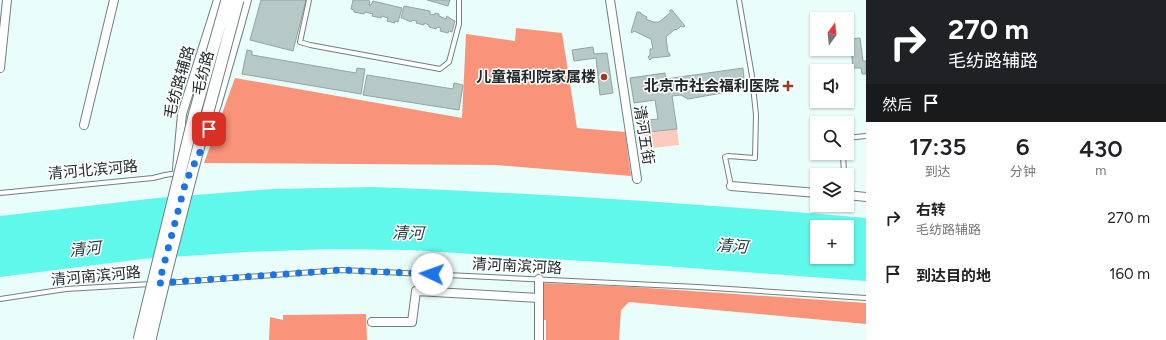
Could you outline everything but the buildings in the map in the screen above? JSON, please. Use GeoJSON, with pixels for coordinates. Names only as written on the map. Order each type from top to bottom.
{"type":"FeatureCollection","features":[{"type":"Feature","properties":{"kind":"main road","name":"毛纺路"},"geometry":{"type":"LineString","coordinates":[[139,340],[195,112],[227,0]]}},
{"type":"Feature","properties":{"kind":"main road","name":"毛纺路"},"geometry":{"type":"LineString","coordinates":[[150,340],[162,286],[192,170],[238,0]]}},
{"type":"Feature","properties":{"kind":"street"},"geometry":{"type":"LineString","coordinates":[[0,68],[7,0]]}},
{"type":"Feature","properties":{"kind":"street"},"geometry":{"type":"LineString","coordinates":[[84,125],[114,0]]}},
{"type":"Feature","properties":{"kind":"street","name":"毛纺路辅路"},"geometry":{"type":"LineString","coordinates":[[159,283],[183,175],[182,114],[218,0]]}},
{"type":"Feature","properties":{"kind":"street","name":"毛纺路辅路"},"geometry":{"type":"LineString","coordinates":[[183,175],[202,148],[212,120],[247,0]]}},
{"type":"Feature","properties":{"kind":"street","name":"清河五街"},"geometry":{"type":"LineString","coordinates":[[610,0],[637,180]]}},
{"type":"Feature","properties":{"kind":"street"},"geometry":{"type":"LineString","coordinates":[[731,186],[810,192]]}},
{"type":"Feature","properties":{"kind":"street"},"geometry":{"type":"LineString","coordinates":[[854,196],[866,197]]}},
{"type":"Feature","properties":{"kind":"street"},"geometry":{"type":"LineString","coordinates":[[539,279],[539,340]]}},
{"type":"Feature","properties":{"kind":"street"},"geometry":{"type":"LineString","coordinates":[[372,322],[412,322],[416,290],[539,298]]}},
{"type":"Feature","properties":{"kind":"lane"},"geometry":{"type":"LineString","coordinates":[[308,0],[300,42],[310,46],[440,69],[449,62],[459,24],[459,0]]}},
{"type":"Feature","properties":{"kind":"lane"},"geometry":{"type":"LineString","coordinates":[[731,186],[725,157],[755,158],[756,115],[752,76],[739,0]]}},
{"type":"Feature","properties":{"kind":"lane"},"geometry":{"type":"LineString","coordinates":[[854,137],[866,136]]}},
{"type":"Feature","properties":{"kind":"lane","name":"清河北滨河路"},"geometry":{"type":"LineString","coordinates":[[0,193],[183,175]]}},
{"type":"Feature","properties":{"kind":"lane","name":"清河南滨河路"},"geometry":{"type":"LineString","coordinates":[[0,299],[66,290],[341,270],[706,287],[866,298]]}},
{"type":"Feature","properties":{"kind":"shaded area"},"geometry":{"type":"Polygon","coordinates":[[[516,28],[562,33],[577,128],[625,132],[631,176],[496,165],[204,163],[235,78],[462,118],[466,34],[515,41],[516,28]]]}},
{"type":"Feature","properties":{"kind":"shaded area"},"geometry":{"type":"Polygon","coordinates":[[[677,129],[679,145],[646,149],[644,134],[677,129]]]}},
{"type":"Feature","properties":{"kind":"shaded area"},"geometry":{"type":"Polygon","coordinates":[[[543,283],[633,287],[866,303],[866,324],[629,302],[621,310],[619,340],[546,340],[546,320],[543,320],[543,283]]]}},
{"type":"Feature","properties":{"kind":"shaded area"},"geometry":{"type":"Polygon","coordinates":[[[366,314],[367,340],[269,340],[270,317],[283,320],[283,315],[366,314]]]}},
{"type":"Feature","properties":{"kind":"water","name":"清河"},"geometry":{"type":"Polygon","coordinates":[[[372,187],[496,192],[743,208],[866,218],[866,281],[664,266],[409,250],[331,249],[245,252],[142,259],[0,277],[0,216],[157,198],[272,189],[372,187]]]}},
{"type":"Feature","properties":{"kind":"place","name":"儿童福利院家属楼"},"geometry":{"type":"Point","coordinates":[604,77]}},
{"type":"Feature","properties":{"kind":"place","name":"北京市社会福利医院"},"geometry":{"type":"Point","coordinates":[788,86]}},
{"type":"Feature","properties":{"kind":"route"},"geometry":{"type":"LineString","coordinates":[[209,129],[202,148],[186,181],[159,283],[341,270],[432,274]]}}]}
